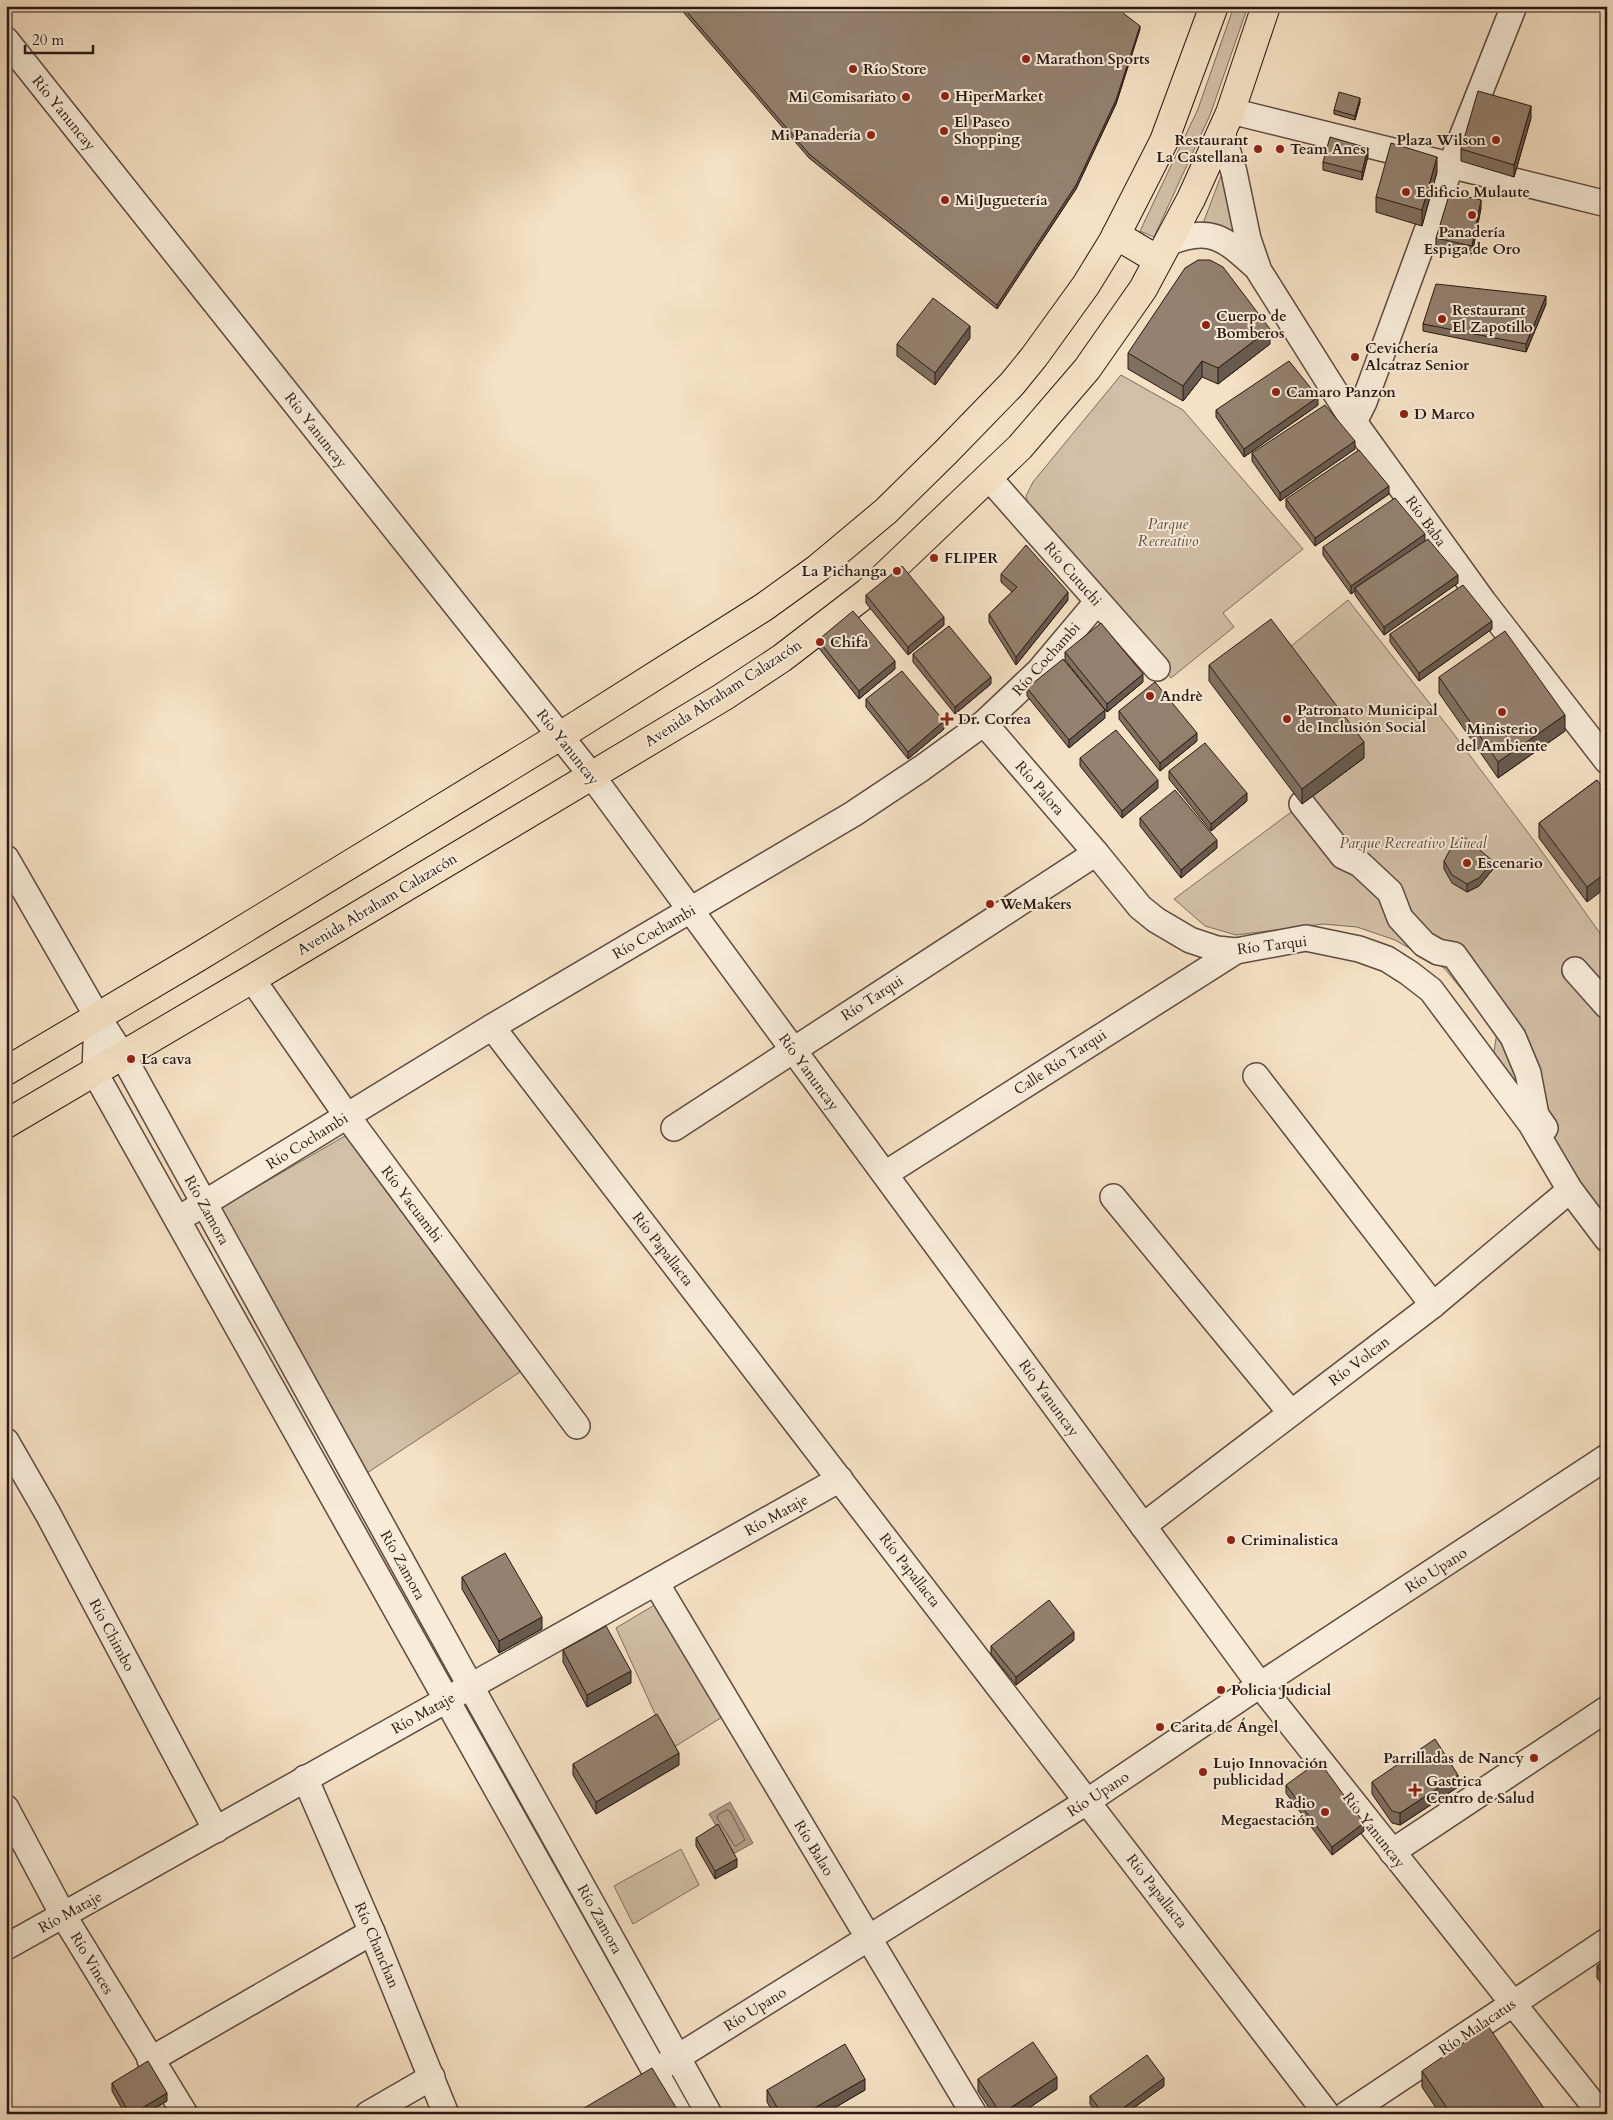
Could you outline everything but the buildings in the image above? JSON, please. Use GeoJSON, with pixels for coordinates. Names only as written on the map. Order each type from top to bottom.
{"type":"FeatureCollection","features":[{"type":"Feature","properties":{"kind":"main road"},"geometry":{"type":"LineString","coordinates":[[6,1071],[212,949],[560,736],[764,607],[818,568],[886,511],[985,413],[1034,358],[1086,285],[1116,235],[1164,141],[1214,6]]}},
{"type":"Feature","properties":{"kind":"main road","name":"Avenida Abraham Calazacón"},"geometry":{"type":"LineString","coordinates":[[6,1124],[723,697],[782,658],[868,592],[1020,447],[1087,368],[1143,289],[1191,199],[1226,123],[1266,6]]}},
{"type":"Feature","properties":{"kind":"main road"},"geometry":{"type":"LineString","coordinates":[[1116,235],[1163,252]]}},
{"type":"Feature","properties":{"kind":"street"},"geometry":{"type":"LineString","coordinates":[[1354,422],[1364,402],[1453,165],[1456,152],[1514,6]]}},
{"type":"Feature","properties":{"kind":"street","name":"Río Yanuncay"},"geometry":{"type":"LineString","coordinates":[[6,40],[592,776],[1260,1685],[1601,2114]]}},
{"type":"Feature","properties":{"kind":"street"},"geometry":{"type":"LineString","coordinates":[[1226,123],[1243,114],[1607,204]]}},
{"type":"Feature","properties":{"kind":"street","name":"Río Baba"},"geometry":{"type":"LineString","coordinates":[[1226,123],[1248,239],[1260,271],[1354,422],[1483,601],[1607,761]]}},
{"type":"Feature","properties":{"kind":"street","name":"Río Baba"},"geometry":{"type":"LineString","coordinates":[[1163,252],[1187,236],[1210,236],[1222,239],[1233,246],[1260,271]]}},
{"type":"Feature","properties":{"kind":"street","name":"Río Cutuchi"},"geometry":{"type":"LineString","coordinates":[[989,478],[1097,602],[1158,668]]}},
{"type":"Feature","properties":{"kind":"street","name":"Río Cochambi"},"geometry":{"type":"LineString","coordinates":[[178,1220],[492,1027],[853,814],[922,768],[984,723],[1039,671],[1097,602]]}},
{"type":"Feature","properties":{"kind":"street","name":"Río Palora"},"geometry":{"type":"LineString","coordinates":[[984,723],[1096,853]]}},
{"type":"Feature","properties":{"kind":"street"},"geometry":{"type":"LineString","coordinates":[[1302,804],[1343,856],[1360,864],[1390,892],[1400,918],[1424,944],[1438,952],[1454,955],[1513,1037],[1528,1073],[1536,1115],[1607,1215]]}},
{"type":"Feature","properties":{"kind":"street","name":"Río Tarqui"},"geometry":{"type":"LineString","coordinates":[[674,1128],[1096,853],[1140,907],[1156,920],[1190,940],[1217,949],[1236,951],[1306,938],[1359,949],[1387,959],[1409,973],[1431,990],[1531,1124],[1570,1190],[1607,1239]]}},
{"type":"Feature","properties":{"kind":"street","name":"Río Zamora"},"geometry":{"type":"LineString","coordinates":[[6,858],[97,1016],[123,1056],[470,1687],[709,2114]]}},
{"type":"Feature","properties":{"kind":"street","name":"Calle Río Tarqui"},"geometry":{"type":"LineString","coordinates":[[885,1174],[1236,951]]}},
{"type":"Feature","properties":{"kind":"street"},"geometry":{"type":"LineString","coordinates":[[1575,970],[1607,1006]]}},
{"type":"Feature","properties":{"kind":"street","name":"Río Yacuambi"},"geometry":{"type":"LineString","coordinates":[[252,979],[347,1116],[577,1426]]}},
{"type":"Feature","properties":{"kind":"street"},"geometry":{"type":"LineString","coordinates":[[95,1072],[97,1016]]}},
{"type":"Feature","properties":{"kind":"street","name":"Río Papallacta"},"geometry":{"type":"LineString","coordinates":[[492,1027],[1328,2114]]}},
{"type":"Feature","properties":{"kind":"street","name":"Río Zamora"},"geometry":{"type":"LineString","coordinates":[[95,1072],[447,1700],[644,2078],[679,2114]]}},
{"type":"Feature","properties":{"kind":"street"},"geometry":{"type":"LineString","coordinates":[[1256,1076],[1433,1305]]}},
{"type":"Feature","properties":{"kind":"street","name":"Río Volcan"},"geometry":{"type":"LineString","coordinates":[[1143,1526],[1433,1305],[1570,1190]]}},
{"type":"Feature","properties":{"kind":"street"},"geometry":{"type":"LineString","coordinates":[[1113,1197],[1291,1413]]}},
{"type":"Feature","properties":{"kind":"street","name":"Río Chimbo"},"geometry":{"type":"LineString","coordinates":[[6,1442],[53,1523],[216,1830]]}},
{"type":"Feature","properties":{"kind":"street","name":"Río Upano"},"geometry":{"type":"LineString","coordinates":[[644,2078],[1088,1802],[1260,1685],[1607,1458]]}},
{"type":"Feature","properties":{"kind":"street","name":"Río Mataje"},"geometry":{"type":"LineString","coordinates":[[6,1947],[840,1479]]}},
{"type":"Feature","properties":{"kind":"street","name":"Río Balao"},"geometry":{"type":"LineString","coordinates":[[656,1583],[974,2114]]}},
{"type":"Feature","properties":{"kind":"street"},"geometry":{"type":"LineString","coordinates":[[1392,1852],[1607,1709]]}},
{"type":"Feature","properties":{"kind":"street","name":"Río Chanchan"},"geometry":{"type":"LineString","coordinates":[[305,1778],[372,1932],[446,2114]]}},
{"type":"Feature","properties":{"kind":"street","name":"Río Vinces"},"geometry":{"type":"LineString","coordinates":[[6,1808],[63,1916],[185,2114]]}},
{"type":"Feature","properties":{"kind":"street"},"geometry":{"type":"LineString","coordinates":[[150,2060],[372,1932]]}},
{"type":"Feature","properties":{"kind":"street","name":"Río Malacatus"},"geometry":{"type":"LineString","coordinates":[[1347,2114],[1607,1941]]}},
{"type":"Feature","properties":{"kind":"street"},"geometry":{"type":"LineString","coordinates":[[368,2114],[432,2077]]}},
{"type":"Feature","properties":{"kind":"green space"},"geometry":{"type":"Polygon","coordinates":[[[1234,6],[1248,6],[1210,115],[1154,237],[1140,231],[1198,109],[1234,6]]]}},
{"type":"Feature","properties":{"kind":"green space"},"geometry":{"type":"Polygon","coordinates":[[[1224,168],[1236,235],[1202,226],[1224,168]]]}},
{"type":"Feature","properties":{"kind":"green space","name":"Parque Recreativo"},"geometry":{"type":"Polygon","coordinates":[[[1121,375],[1183,410],[1303,549],[1223,613],[1234,627],[1171,678],[1030,511],[1026,496],[1033,482],[1121,375]]]}},
{"type":"Feature","properties":{"kind":"green space","name":"Parque Recreativo Lineal"},"geometry":{"type":"Polygon","coordinates":[[[1348,600],[1453,733],[1535,842],[1607,943],[1607,1218],[1492,1065],[1497,1032],[1444,968],[1395,940],[1357,927],[1323,924],[1236,935],[1205,926],[1174,899],[1364,758],[1285,651],[1348,600]]]}},
{"type":"Feature","properties":{"kind":"green space"},"geometry":{"type":"Polygon","coordinates":[[[345,1136],[520,1372],[361,1477],[215,1211],[345,1136]]]}},
{"type":"Feature","properties":{"kind":"green space"},"geometry":{"type":"Polygon","coordinates":[[[661,1601],[724,1716],[671,1749],[616,1628],[661,1601]]]}},
{"type":"Feature","properties":{"kind":"green space"},"geometry":{"type":"Polygon","coordinates":[[[681,1849],[699,1885],[633,1924],[614,1886],[681,1849]]]}},
{"type":"Feature","properties":{"kind":"water"},"geometry":{"type":"Polygon","coordinates":[[[730,1802],[753,1843],[733,1854],[709,1814],[730,1802]]]}},
{"type":"Feature","properties":{"kind":"place","name":"Marathon Sports"},"geometry":{"type":"Point","coordinates":[1026,59]}},
{"type":"Feature","properties":{"kind":"place","name":"Río Store"},"geometry":{"type":"Point","coordinates":[853,69]}},
{"type":"Feature","properties":{"kind":"place","name":"HiperMarket"},"geometry":{"type":"Point","coordinates":[945,96]}},
{"type":"Feature","properties":{"kind":"place","name":"Mi Comisariato"},"geometry":{"type":"Point","coordinates":[906,97]}},
{"type":"Feature","properties":{"kind":"place","name":"El Paseo Shopping"},"geometry":{"type":"Point","coordinates":[944,131]}},
{"type":"Feature","properties":{"kind":"place","name":"Mi Panadería"},"geometry":{"type":"Point","coordinates":[871,135]}},
{"type":"Feature","properties":{"kind":"place","name":"Plaza Wilson"},"geometry":{"type":"Point","coordinates":[1496,140]}},
{"type":"Feature","properties":{"kind":"place","name":"Restaurant La Castellana"},"geometry":{"type":"Point","coordinates":[1258,149]}},
{"type":"Feature","properties":{"kind":"place","name":"Team Anes"},"geometry":{"type":"Point","coordinates":[1280,149]}},
{"type":"Feature","properties":{"kind":"place","name":"Edificio Mulaute"},"geometry":{"type":"Point","coordinates":[1406,192]}},
{"type":"Feature","properties":{"kind":"place","name":"Mi Juguetería"},"geometry":{"type":"Point","coordinates":[945,200]}},
{"type":"Feature","properties":{"kind":"place","name":"Panadería Espiga de Oro"},"geometry":{"type":"Point","coordinates":[1472,215]}},
{"type":"Feature","properties":{"kind":"place","name":"Restaurant El Zapotillo"},"geometry":{"type":"Point","coordinates":[1442,319]}},
{"type":"Feature","properties":{"kind":"place","name":"Cuerpo de Bomberos"},"geometry":{"type":"Point","coordinates":[1206,325]}},
{"type":"Feature","properties":{"kind":"place","name":"Cevichería Alcatraz Senior"},"geometry":{"type":"Point","coordinates":[1355,357]}},
{"type":"Feature","properties":{"kind":"place","name":"Camaro Panzon"},"geometry":{"type":"Point","coordinates":[1276,392]}},
{"type":"Feature","properties":{"kind":"place","name":"D Marco"},"geometry":{"type":"Point","coordinates":[1404,414]}},
{"type":"Feature","properties":{"kind":"place","name":"FLIPER"},"geometry":{"type":"Point","coordinates":[934,558]}},
{"type":"Feature","properties":{"kind":"place","name":"La Pichanga"},"geometry":{"type":"Point","coordinates":[897,571]}},
{"type":"Feature","properties":{"kind":"place","name":"Chifa"},"geometry":{"type":"Point","coordinates":[820,642]}},
{"type":"Feature","properties":{"kind":"place","name":"Andrè"},"geometry":{"type":"Point","coordinates":[1150,696]}},
{"type":"Feature","properties":{"kind":"place","name":"Ministerio del Ambiente"},"geometry":{"type":"Point","coordinates":[1502,712]}},
{"type":"Feature","properties":{"kind":"place","name":"Dr. Correa"},"geometry":{"type":"Point","coordinates":[947,719]}},
{"type":"Feature","properties":{"kind":"place","name":"Patronato Municipal de Inclusión Social"},"geometry":{"type":"Point","coordinates":[1287,719]}},
{"type":"Feature","properties":{"kind":"place","name":"Escenario"},"geometry":{"type":"Point","coordinates":[1467,863]}},
{"type":"Feature","properties":{"kind":"place","name":"WeMakers"},"geometry":{"type":"Point","coordinates":[990,904]}},
{"type":"Feature","properties":{"kind":"place","name":"La cava"},"geometry":{"type":"Point","coordinates":[131,1059]}},
{"type":"Feature","properties":{"kind":"place","name":"Criminalistica"},"geometry":{"type":"Point","coordinates":[1231,1540]}},
{"type":"Feature","properties":{"kind":"place","name":"Policia Judicial"},"geometry":{"type":"Point","coordinates":[1221,1690]}},
{"type":"Feature","properties":{"kind":"place","name":"Carita de Ángel"},"geometry":{"type":"Point","coordinates":[1160,1727]}},
{"type":"Feature","properties":{"kind":"place","name":"Parrilladas de Nancy"},"geometry":{"type":"Point","coordinates":[1534,1758]}},
{"type":"Feature","properties":{"kind":"place","name":"Lujo Innovación publicidad"},"geometry":{"type":"Point","coordinates":[1203,1772]}},
{"type":"Feature","properties":{"kind":"place","name":"Gastrica Centro de Salud"},"geometry":{"type":"Point","coordinates":[1415,1790]}},
{"type":"Feature","properties":{"kind":"place","name":"Radio Megaestación"},"geometry":{"type":"Point","coordinates":[1325,1812]}}]}
